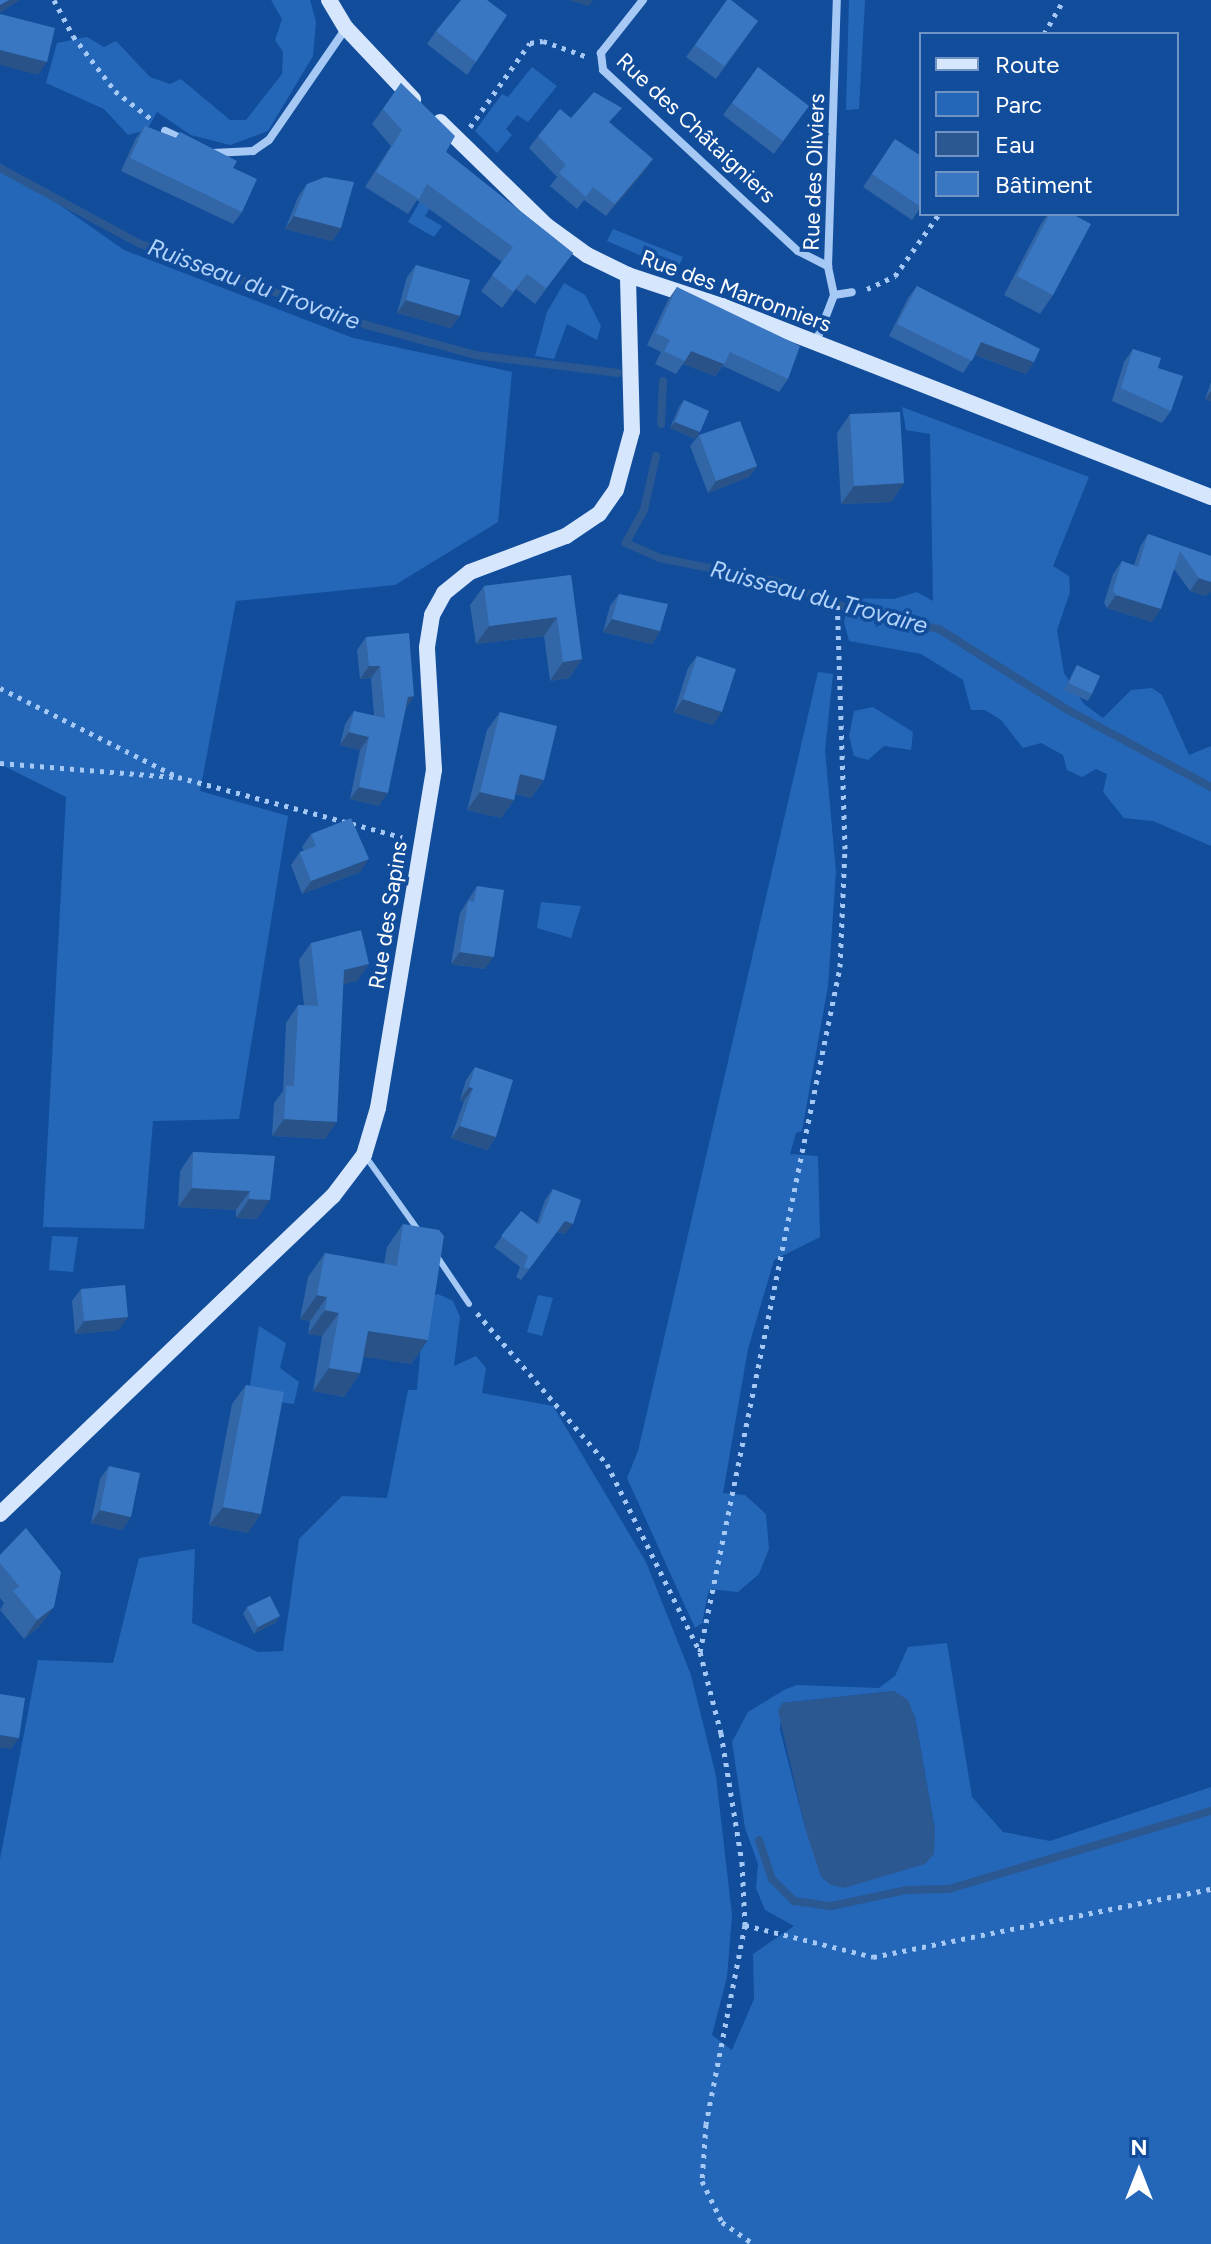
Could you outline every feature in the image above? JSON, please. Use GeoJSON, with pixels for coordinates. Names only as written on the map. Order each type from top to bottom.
{"type":"FeatureCollection","features":[{"type":"Feature","properties":{"kind":"street","name":"Rue des Marronniers"},"geometry":{"type":"LineString","coordinates":[[329,0],[346,28],[547,226],[587,255],[628,275],[816,342],[1211,497]]}},
{"type":"Feature","properties":{"kind":"street","name":"Rue des Châtaigniers"},"geometry":{"type":"LineString","coordinates":[[643,0],[601,53],[603,70],[798,251],[828,266]]}},
{"type":"Feature","properties":{"kind":"street","name":"Rue des Oliviers"},"geometry":{"type":"LineString","coordinates":[[834,295],[828,266],[837,0]]}},
{"type":"Feature","properties":{"kind":"street"},"geometry":{"type":"LineString","coordinates":[[165,131],[211,153],[253,151],[286,122],[346,28]]}},
{"type":"Feature","properties":{"kind":"street","name":"Rue des Sapins"},"geometry":{"type":"LineString","coordinates":[[0,1514],[333,1196],[364,1155],[378,1108],[434,770],[427,647],[432,615],[444,593],[470,572],[566,536],[599,514],[616,490],[632,431],[628,275]]}},
{"type":"Feature","properties":{"kind":"street"},"geometry":{"type":"LineString","coordinates":[[816,342],[834,295],[852,292]]}},
{"type":"Feature","properties":{"kind":"lane"},"geometry":{"type":"LineString","coordinates":[[364,1155],[469,1304]]}},
{"type":"Feature","properties":{"kind":"path"},"geometry":{"type":"LineString","coordinates":[[54,0],[73,36],[115,91],[165,131]]}},
{"type":"Feature","properties":{"kind":"path"},"geometry":{"type":"LineString","coordinates":[[1045,32],[1064,0]]}},
{"type":"Feature","properties":{"kind":"path"},"geometry":{"type":"LineString","coordinates":[[461,141],[530,43],[543,41],[600,62]]}},
{"type":"Feature","properties":{"kind":"path"},"geometry":{"type":"LineString","coordinates":[[852,292],[895,276],[938,216]]}},
{"type":"Feature","properties":{"kind":"path"},"geometry":{"type":"LineString","coordinates":[[700,1652],[840,967],[845,849],[837,592]]}},
{"type":"Feature","properties":{"kind":"path"},"geometry":{"type":"LineString","coordinates":[[0,688],[178,777]]}},
{"type":"Feature","properties":{"kind":"path"},"geometry":{"type":"LineString","coordinates":[[0,763],[178,777],[422,843]]}},
{"type":"Feature","properties":{"kind":"path"},"geometry":{"type":"LineString","coordinates":[[469,1304],[607,1464],[700,1652],[723,1747],[742,1862],[745,1925],[706,2124],[702,2181],[722,2222],[754,2244]]}},
{"type":"Feature","properties":{"kind":"path"},"geometry":{"type":"LineString","coordinates":[[745,1925],[873,1957],[1211,1889]]}},
{"type":"Feature","properties":{"kind":"green space"},"geometry":{"type":"Polygon","coordinates":[[[271,0],[310,0],[316,22],[313,56],[268,131],[230,145],[191,135],[157,112],[147,130],[128,135],[104,109],[46,83],[57,43],[87,37],[104,47],[116,41],[150,77],[170,84],[181,79],[230,120],[246,120],[282,74],[283,52],[275,40],[282,19],[271,0]]]}},
{"type":"Feature","properties":{"kind":"green space"},"geometry":{"type":"Polygon","coordinates":[[[849,0],[865,0],[859,109],[846,110],[849,0]]]}},
{"type":"Feature","properties":{"kind":"green space"},"geometry":{"type":"Polygon","coordinates":[[[532,67],[557,86],[528,122],[517,115],[506,129],[512,135],[497,153],[475,131],[502,94],[508,97],[532,67]]]}},
{"type":"Feature","properties":{"kind":"green space"},"geometry":{"type":"Polygon","coordinates":[[[0,163],[124,250],[353,338],[512,372],[498,522],[395,585],[236,601],[200,791],[288,816],[239,1119],[153,1121],[144,1229],[43,1227],[66,797],[0,764],[0,163]]]}},
{"type":"Feature","properties":{"kind":"green space"},"geometry":{"type":"Polygon","coordinates":[[[426,191],[436,198],[425,216],[442,226],[434,237],[408,222],[426,191]]]}},
{"type":"Feature","properties":{"kind":"green space"},"geometry":{"type":"Polygon","coordinates":[[[613,229],[683,257],[676,271],[607,241],[613,229]]]}},
{"type":"Feature","properties":{"kind":"green space"},"geometry":{"type":"Polygon","coordinates":[[[564,283],[585,295],[601,326],[597,340],[567,324],[554,359],[535,356],[547,312],[564,283]]]}},
{"type":"Feature","properties":{"kind":"green space"},"geometry":{"type":"Polygon","coordinates":[[[902,407],[1089,477],[1053,566],[1069,576],[1070,592],[1057,630],[1064,673],[1084,704],[1103,718],[1131,690],[1152,688],[1162,695],[1189,755],[1211,746],[1211,846],[1153,821],[1124,818],[1103,792],[1107,774],[1096,769],[1082,777],[1067,770],[1063,755],[1041,743],[1023,748],[1001,720],[985,710],[971,710],[963,680],[921,654],[849,641],[844,622],[849,598],[894,599],[917,592],[933,601],[930,434],[906,430],[902,407]]]}},
{"type":"Feature","properties":{"kind":"green space"},"geometry":{"type":"Polygon","coordinates":[[[818,672],[833,674],[825,750],[836,872],[828,986],[802,1131],[796,1133],[790,1154],[818,1156],[820,1237],[774,1260],[748,1349],[723,1493],[745,1495],[766,1514],[769,1549],[759,1574],[738,1592],[709,1589],[702,1623],[695,1628],[627,1478],[638,1451],[818,672]]]}},
{"type":"Feature","properties":{"kind":"green space"},"geometry":{"type":"Polygon","coordinates":[[[873,707],[913,732],[911,750],[884,746],[868,760],[854,756],[849,736],[854,711],[873,707]]]}},
{"type":"Feature","properties":{"kind":"green space"},"geometry":{"type":"Polygon","coordinates":[[[541,902],[581,906],[571,938],[537,928],[541,902]]]}},
{"type":"Feature","properties":{"kind":"green space"},"geometry":{"type":"Polygon","coordinates":[[[52,1236],[78,1237],[73,1272],[49,1270],[52,1236]]]}},
{"type":"Feature","properties":{"kind":"green space"},"geometry":{"type":"Polygon","coordinates":[[[438,1294],[453,1301],[460,1317],[454,1366],[476,1356],[486,1368],[482,1393],[553,1406],[646,1562],[691,1675],[716,1776],[732,1915],[727,1977],[712,2035],[732,2050],[754,1999],[753,1954],[794,1926],[765,1910],[756,1888],[758,1864],[745,1828],[732,1742],[748,1712],[784,1690],[797,1685],[879,1688],[895,1676],[908,1647],[947,1643],[972,1797],[1003,1832],[1050,1841],[1211,1787],[1211,2244],[0,2244],[0,1859],[38,1660],[113,1663],[139,1558],[195,1549],[192,1623],[258,1652],[283,1651],[299,1539],[342,1496],[387,1498],[408,1390],[417,1390],[425,1299],[438,1294]],[[894,1691],[782,1703],[780,1730],[806,1831],[935,1830],[915,1717],[894,1691]]]}},
{"type":"Feature","properties":{"kind":"green space"},"geometry":{"type":"Polygon","coordinates":[[[538,1295],[553,1298],[542,1336],[527,1332],[538,1295]]]}},
{"type":"Feature","properties":{"kind":"green space"},"geometry":{"type":"Polygon","coordinates":[[[259,1326],[286,1343],[280,1368],[299,1382],[294,1404],[248,1398],[259,1326]]]}},
{"type":"Feature","properties":{"kind":"water"},"geometry":{"type":"Polygon","coordinates":[[[894,1691],[908,1700],[915,1717],[935,1830],[934,1854],[925,1864],[844,1888],[831,1885],[821,1877],[806,1831],[778,1711],[782,1703],[894,1691]]]}},
{"type":"Feature","properties":{"kind":"building"},"geometry":{"type":"Polygon","coordinates":[[[461,0],[487,0],[507,15],[476,62],[436,31],[461,0]]]}},
{"type":"Feature","properties":{"kind":"building"},"geometry":{"type":"Polygon","coordinates":[[[727,0],[758,21],[724,66],[695,45],[727,0]]]}},
{"type":"Feature","properties":{"kind":"building"},"geometry":{"type":"Polygon","coordinates":[[[0,14],[55,28],[47,62],[0,50],[0,14]]]}},
{"type":"Feature","properties":{"kind":"building"},"geometry":{"type":"Polygon","coordinates":[[[758,67],[809,106],[783,141],[732,103],[758,67]]]}},
{"type":"Feature","properties":{"kind":"building"},"geometry":{"type":"Polygon","coordinates":[[[401,83],[455,136],[446,152],[573,253],[546,288],[527,274],[513,292],[492,275],[513,247],[427,184],[419,199],[376,172],[402,130],[383,109],[401,83]]]}},
{"type":"Feature","properties":{"kind":"building"},"geometry":{"type":"Polygon","coordinates":[[[594,92],[622,108],[609,122],[653,159],[615,204],[593,187],[586,197],[559,173],[566,165],[538,136],[560,109],[571,118],[594,92]]]}},
{"type":"Feature","properties":{"kind":"building"},"geometry":{"type":"Polygon","coordinates":[[[145,126],[176,138],[180,132],[237,161],[233,168],[257,179],[242,212],[130,158],[145,126]]]}},
{"type":"Feature","properties":{"kind":"building"},"geometry":{"type":"Polygon","coordinates":[[[895,139],[919,155],[919,206],[872,174],[895,139]]]}},
{"type":"Feature","properties":{"kind":"building"},"geometry":{"type":"Polygon","coordinates":[[[325,177],[354,182],[341,228],[294,216],[307,184],[325,177]]]}},
{"type":"Feature","properties":{"kind":"building"},"geometry":{"type":"Polygon","coordinates":[[[1049,216],[1076,216],[1091,224],[1053,295],[1017,276],[1049,216]]]}},
{"type":"Feature","properties":{"kind":"building"},"geometry":{"type":"Polygon","coordinates":[[[416,265],[470,280],[460,316],[406,300],[416,265]]]}},
{"type":"Feature","properties":{"kind":"building"},"geometry":{"type":"Polygon","coordinates":[[[917,286],[1040,349],[1034,362],[981,342],[972,361],[897,324],[917,286]]]}},
{"type":"Feature","properties":{"kind":"building"},"geometry":{"type":"Polygon","coordinates":[[[677,287],[800,346],[788,379],[730,352],[724,364],[691,351],[685,361],[664,351],[670,340],[656,333],[677,287]]]}},
{"type":"Feature","properties":{"kind":"building"},"geometry":{"type":"Polygon","coordinates":[[[1133,349],[1161,358],[1158,368],[1183,376],[1171,411],[1121,388],[1133,349]]]}},
{"type":"Feature","properties":{"kind":"building"},"geometry":{"type":"Polygon","coordinates":[[[684,400],[709,411],[700,432],[675,422],[684,400]]]}},
{"type":"Feature","properties":{"kind":"building"},"geometry":{"type":"Polygon","coordinates":[[[900,412],[904,483],[854,486],[850,414],[900,412]]]}},
{"type":"Feature","properties":{"kind":"building"},"geometry":{"type":"Polygon","coordinates":[[[740,421],[757,466],[716,481],[699,435],[740,421]]]}},
{"type":"Feature","properties":{"kind":"building"},"geometry":{"type":"Polygon","coordinates":[[[1148,534],[1211,556],[1211,582],[1199,578],[1180,551],[1161,609],[1116,595],[1113,590],[1122,561],[1138,567],[1148,534]]]}},
{"type":"Feature","properties":{"kind":"building"},"geometry":{"type":"Polygon","coordinates":[[[571,575],[582,659],[563,662],[557,617],[489,626],[484,586],[571,575]]]}},
{"type":"Feature","properties":{"kind":"building"},"geometry":{"type":"Polygon","coordinates":[[[619,594],[668,604],[660,631],[612,619],[619,594]]]}},
{"type":"Feature","properties":{"kind":"building"},"geometry":{"type":"Polygon","coordinates":[[[409,633],[414,696],[408,697],[388,793],[359,787],[369,737],[349,732],[354,711],[385,718],[380,666],[369,666],[366,637],[409,633]]]}},
{"type":"Feature","properties":{"kind":"building"},"geometry":{"type":"Polygon","coordinates":[[[697,656],[736,669],[722,712],[683,699],[697,656]]]}},
{"type":"Feature","properties":{"kind":"building"},"geometry":{"type":"Polygon","coordinates":[[[1077,665],[1100,676],[1092,694],[1069,683],[1077,665]]]}},
{"type":"Feature","properties":{"kind":"building"},"geometry":{"type":"Polygon","coordinates":[[[500,712],[557,726],[544,780],[520,774],[514,800],[480,792],[500,712]]]}},
{"type":"Feature","properties":{"kind":"building"},"geometry":{"type":"Polygon","coordinates":[[[351,818],[369,859],[311,881],[300,852],[316,846],[311,834],[351,818]]]}},
{"type":"Feature","properties":{"kind":"building"},"geometry":{"type":"Polygon","coordinates":[[[477,886],[504,890],[494,957],[460,952],[468,901],[474,902],[477,886]]]}},
{"type":"Feature","properties":{"kind":"building"},"geometry":{"type":"Polygon","coordinates":[[[361,930],[369,964],[344,970],[337,1122],[284,1119],[286,1086],[294,1086],[298,1005],[318,1006],[311,943],[361,930]]]}},
{"type":"Feature","properties":{"kind":"building"},"geometry":{"type":"Polygon","coordinates":[[[475,1067],[513,1080],[496,1137],[460,1126],[473,1088],[469,1087],[475,1067]]]}},
{"type":"Feature","properties":{"kind":"building"},"geometry":{"type":"Polygon","coordinates":[[[193,1152],[275,1156],[270,1200],[249,1199],[250,1191],[192,1188],[193,1152]]]}},
{"type":"Feature","properties":{"kind":"building"},"geometry":{"type":"Polygon","coordinates":[[[553,1189],[581,1200],[573,1224],[565,1221],[529,1269],[524,1267],[528,1256],[501,1236],[521,1211],[539,1225],[553,1189]]]}},
{"type":"Feature","properties":{"kind":"building"},"geometry":{"type":"Polygon","coordinates":[[[403,1224],[439,1230],[444,1236],[428,1340],[368,1331],[360,1373],[329,1368],[339,1313],[325,1310],[327,1297],[317,1295],[325,1253],[397,1266],[403,1224]]]}},
{"type":"Feature","properties":{"kind":"building"},"geometry":{"type":"Polygon","coordinates":[[[125,1285],[128,1317],[84,1321],[81,1289],[125,1285]]]}},
{"type":"Feature","properties":{"kind":"building"},"geometry":{"type":"Polygon","coordinates":[[[246,1385],[284,1392],[261,1514],[223,1507],[246,1385]]]}},
{"type":"Feature","properties":{"kind":"building"},"geometry":{"type":"Polygon","coordinates":[[[109,1466],[140,1473],[131,1517],[100,1510],[109,1466]]]}},
{"type":"Feature","properties":{"kind":"building"},"geometry":{"type":"Polygon","coordinates":[[[26,1528],[61,1572],[54,1607],[37,1620],[13,1591],[19,1586],[0,1563],[0,1555],[26,1528]]]}},
{"type":"Feature","properties":{"kind":"building"},"geometry":{"type":"Polygon","coordinates":[[[270,1596],[280,1616],[258,1627],[247,1607],[270,1596]]]}},
{"type":"Feature","properties":{"kind":"building"},"geometry":{"type":"Polygon","coordinates":[[[0,1694],[25,1698],[19,1738],[0,1735],[0,1694]]]}},
{"type":"Feature","properties":{"kind":"waterway","name":"Ruisseau du Trovaire"},"geometry":{"type":"LineString","coordinates":[[0,168],[138,243],[370,326],[475,355],[618,373]]}},
{"type":"Feature","properties":{"kind":"waterway"},"geometry":{"type":"LineString","coordinates":[[661,424],[663,381]]}},
{"type":"Feature","properties":{"kind":"waterway","name":"Ruisseau du Trovaire"},"geometry":{"type":"LineString","coordinates":[[656,456],[644,510],[626,543],[659,558],[775,581],[853,610],[939,629],[1066,709],[1211,787]]}},
{"type":"Feature","properties":{"kind":"waterway"},"geometry":{"type":"LineString","coordinates":[[759,1840],[772,1879],[794,1901],[831,1906],[907,1890],[949,1889],[1211,1811]]}}]}
